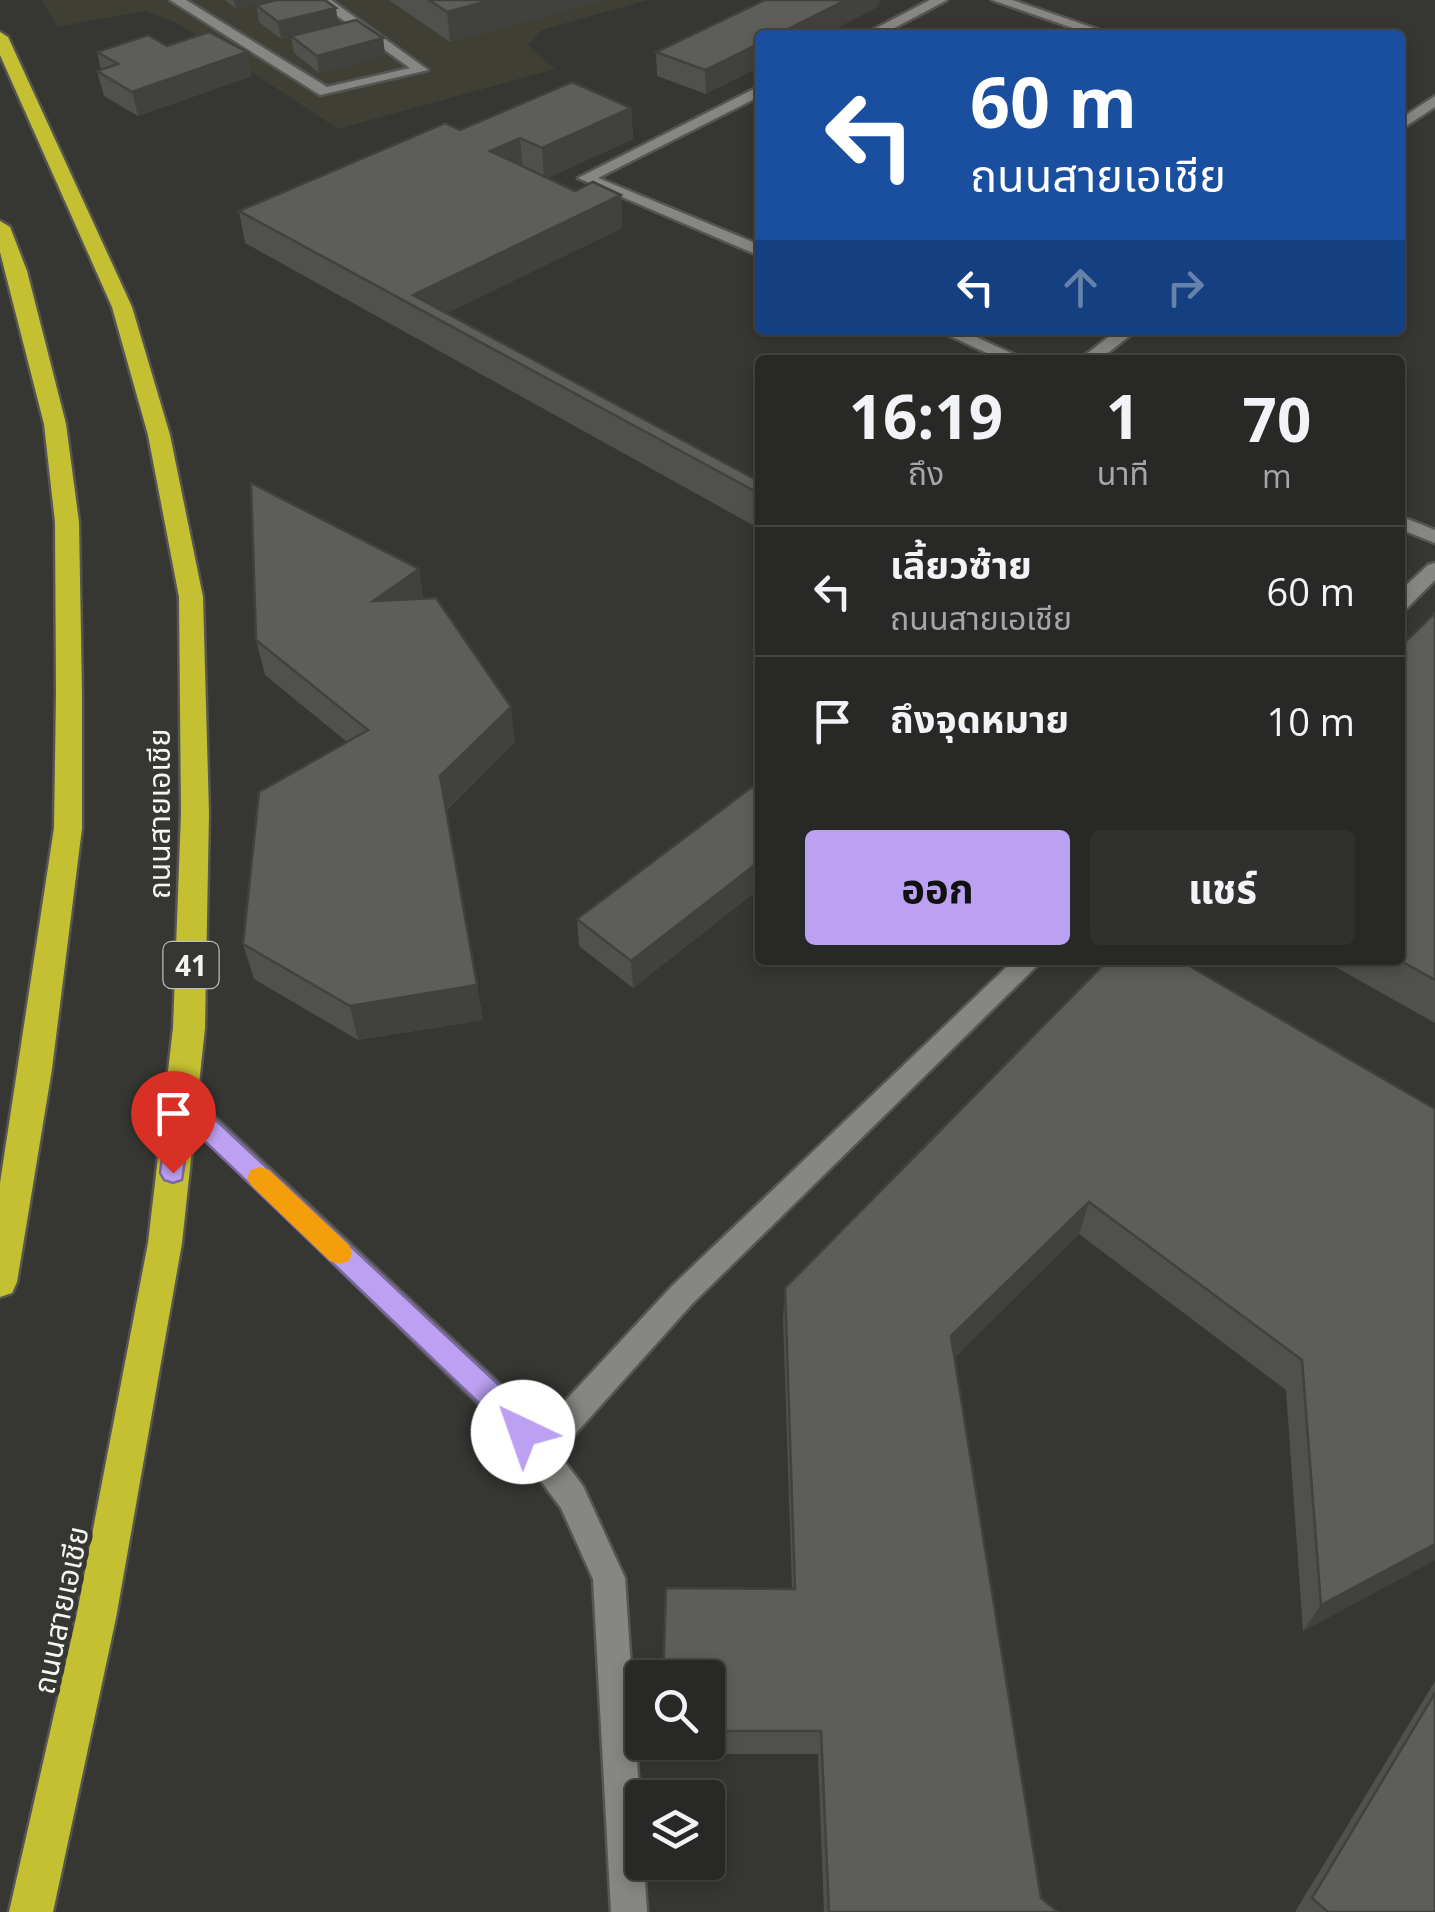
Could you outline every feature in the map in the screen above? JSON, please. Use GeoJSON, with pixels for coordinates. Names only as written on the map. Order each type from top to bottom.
{"type":"FeatureCollection","features":[{"type":"Feature","properties":{"kind":"highway","name":"ถนนสายเอเชีย"},"geometry":{"type":"LineString","coordinates":[[0,37],[122,307],[159,436],[191,598],[194,813],[189,1028],[165,1243],[100,1599],[30,1912]]}},
{"type":"Feature","properties":{"kind":"highway"},"geometry":{"type":"LineString","coordinates":[[0,228],[17,270],[55,424],[67,522],[69,694],[68,828],[36,1069],[0,1282]]}},
{"type":"Feature","properties":{"kind":"lane"},"geometry":{"type":"LineString","coordinates":[[178,0],[325,92],[421,70],[322,0]]}},
{"type":"Feature","properties":{"kind":"lane"},"geometry":{"type":"LineString","coordinates":[[880,30],[940,0]]}},
{"type":"Feature","properties":{"kind":"lane"},"geometry":{"type":"LineString","coordinates":[[999,0],[1092,30]]}},
{"type":"Feature","properties":{"kind":"lane"},"geometry":{"type":"LineString","coordinates":[[755,93],[586,178],[755,249]]}},
{"type":"Feature","properties":{"kind":"lane"},"geometry":{"type":"LineString","coordinates":[[1405,122],[1435,100]]}},
{"type":"Feature","properties":{"kind":"lane"},"geometry":{"type":"LineString","coordinates":[[958,335],[1005,355]]}},
{"type":"Feature","properties":{"kind":"lane"},"geometry":{"type":"LineString","coordinates":[[1095,355],[1121,335]]}},
{"type":"Feature","properties":{"kind":"lane"},"geometry":{"type":"LineString","coordinates":[[1405,524],[1435,537]]}},
{"type":"Feature","properties":{"kind":"lane"},"geometry":{"type":"LineString","coordinates":[[1405,598],[1435,569]]}},
{"type":"Feature","properties":{"kind":"lane"},"geometry":{"type":"LineString","coordinates":[[538,1452],[682,1295],[1025,965]]}},
{"type":"Feature","properties":{"kind":"lane"},"geometry":{"type":"LineString","coordinates":[[181,1102],[508,1412],[572,1496],[609,1578],[629,1912]]}},
{"type":"Feature","properties":{"kind":"shaded area"},"geometry":{"type":"Polygon","coordinates":[[[42,0],[648,0],[542,30],[528,45],[555,69],[338,129],[177,23],[145,11],[57,27],[42,0]]]}},
{"type":"Feature","properties":{"kind":"building"},"geometry":{"type":"Polygon","coordinates":[[[277,0],[325,0],[336,8],[278,22],[256,5],[277,0]]]}},
{"type":"Feature","properties":{"kind":"building"},"geometry":{"type":"Polygon","coordinates":[[[429,0],[491,0],[447,12],[429,0]]]}},
{"type":"Feature","properties":{"kind":"building"},"geometry":{"type":"Polygon","coordinates":[[[765,0],[846,0],[786,30],[755,30],[755,45],[705,70],[656,52],[765,0]]]}},
{"type":"Feature","properties":{"kind":"building"},"geometry":{"type":"Polygon","coordinates":[[[356,20],[383,38],[317,56],[291,36],[356,20]]]}},
{"type":"Feature","properties":{"kind":"building"},"geometry":{"type":"Polygon","coordinates":[[[209,32],[247,52],[132,92],[97,71],[118,64],[97,52],[148,35],[167,46],[209,32]]]}},
{"type":"Feature","properties":{"kind":"building"},"geometry":{"type":"Polygon","coordinates":[[[572,82],[631,108],[542,148],[520,138],[490,151],[575,191],[593,182],[621,195],[413,295],[755,479],[755,491],[239,211],[445,123],[460,130],[572,82]]]}},
{"type":"Feature","properties":{"kind":"building"},"geometry":{"type":"Polygon","coordinates":[[[251,483],[419,569],[373,601],[436,598],[511,707],[440,776],[477,985],[350,1006],[243,944],[259,792],[368,730],[256,640],[251,483]]]}},
{"type":"Feature","properties":{"kind":"building"},"geometry":{"type":"Polygon","coordinates":[[[1435,613],[1435,980],[1405,963],[1405,642],[1435,613]]]}},
{"type":"Feature","properties":{"kind":"building"},"geometry":{"type":"Polygon","coordinates":[[[755,785],[755,865],[631,961],[577,919],[755,785]]]}},
{"type":"Feature","properties":{"kind":"building"},"geometry":{"type":"Polygon","coordinates":[[[1103,965],[1188,965],[1435,1109],[1435,1544],[1321,1605],[1302,1360],[1089,1202],[951,1336],[1041,1898],[1058,1912],[829,1912],[821,1731],[725,1731],[725,1660],[664,1660],[666,1588],[795,1589],[785,1288],[1103,965]]]}},
{"type":"Feature","properties":{"kind":"building"},"geometry":{"type":"Polygon","coordinates":[[[1435,1693],[1435,1912],[1328,1912],[1312,1898],[1435,1693]]]}},
{"type":"Feature","properties":{"kind":"slow traffic"},"geometry":{"type":"LineString","coordinates":[[260,1178],[339,1253]]}},
{"type":"Feature","properties":{"kind":"route"},"geometry":{"type":"LineString","coordinates":[[173,1173],[181,1102],[508,1412],[523,1432]]}}]}
